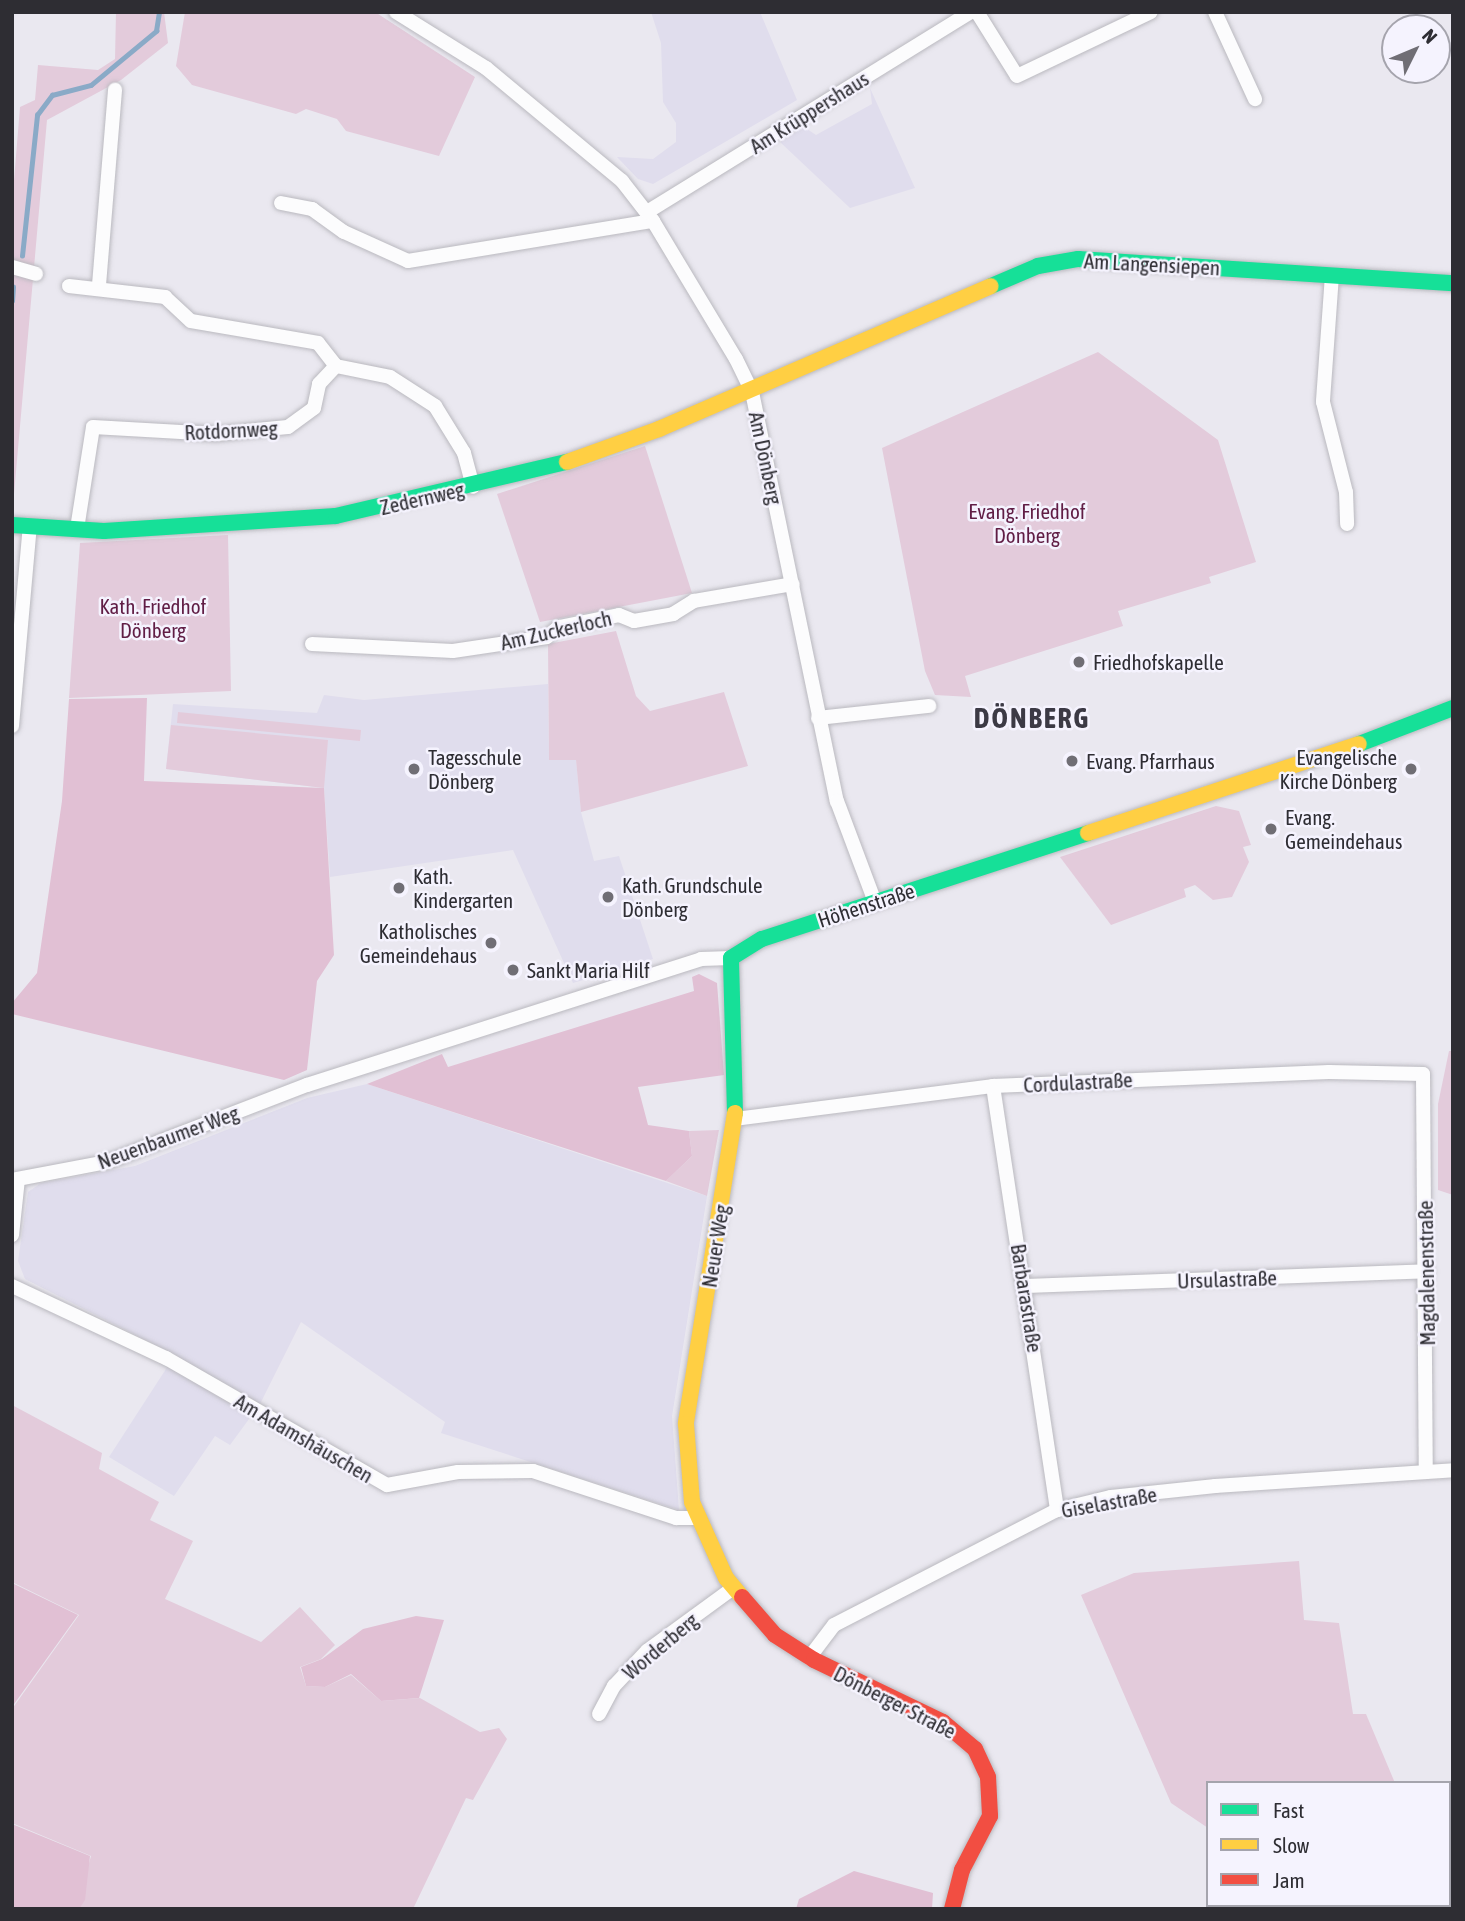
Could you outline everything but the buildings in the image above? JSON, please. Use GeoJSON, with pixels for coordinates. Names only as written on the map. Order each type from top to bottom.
{"type":"FeatureCollection","features":[{"type":"Feature","properties":{"kind":"street","name":"Am Dönberg"},"geometry":{"type":"LineString","coordinates":[[396,12],[536,106],[592,152],[650,216],[752,392],[837,801],[875,902]]}},
{"type":"Feature","properties":{"kind":"street","name":"Am Krüppershaus"},"geometry":{"type":"LineString","coordinates":[[650,216],[971,12]]}},
{"type":"Feature","properties":{"kind":"street"},"geometry":{"type":"LineString","coordinates":[[977,12],[1017,76],[1151,12]]}},
{"type":"Feature","properties":{"kind":"street"},"geometry":{"type":"LineString","coordinates":[[1215,12],[1255,99]]}},
{"type":"Feature","properties":{"kind":"street"},"geometry":{"type":"LineString","coordinates":[[99,285],[114,90]]}},
{"type":"Feature","properties":{"kind":"street"},"geometry":{"type":"LineString","coordinates":[[281,203],[312,209],[344,232],[408,261],[650,216]]}},
{"type":"Feature","properties":{"kind":"street","name":"Am Langensiepen"},"geometry":{"type":"LineString","coordinates":[[752,392],[1038,266],[1078,259],[1453,283]]}},
{"type":"Feature","properties":{"kind":"street"},"geometry":{"type":"LineString","coordinates":[[12,267],[36,274]]}},
{"type":"Feature","properties":{"kind":"street"},"geometry":{"type":"LineString","coordinates":[[1332,275],[1323,402],[1346,492],[1347,524]]}},
{"type":"Feature","properties":{"kind":"street"},"geometry":{"type":"LineString","coordinates":[[69,286],[99,285],[165,297],[191,321],[318,342],[335,366],[390,377],[435,406],[464,453],[474,487]]}},
{"type":"Feature","properties":{"kind":"street","name":"Rotdornweg"},"geometry":{"type":"LineString","coordinates":[[78,529],[93,427],[216,434],[288,427],[314,408],[319,384],[335,366]]}},
{"type":"Feature","properties":{"kind":"street","name":"Zedernweg"},"geometry":{"type":"LineString","coordinates":[[12,525],[78,529],[336,516],[474,487],[553,467],[752,392]]}},
{"type":"Feature","properties":{"kind":"street"},"geometry":{"type":"LineString","coordinates":[[13,722],[30,526]]}},
{"type":"Feature","properties":{"kind":"street","name":"Am Zuckerloch"},"geometry":{"type":"LineString","coordinates":[[312,644],[453,650],[547,637],[559,627],[620,615],[634,621],[673,614],[694,601],[793,584]]}},
{"type":"Feature","properties":{"kind":"street"},"geometry":{"type":"LineString","coordinates":[[818,718],[929,706]]}},
{"type":"Feature","properties":{"kind":"street","name":"Höhenstraße"},"geometry":{"type":"LineString","coordinates":[[281,1095],[701,959],[731,958],[745,946],[1349,748],[1453,708]]}},
{"type":"Feature","properties":{"kind":"street","name":"Neuer Weg"},"geometry":{"type":"LineString","coordinates":[[698,1525],[686,1467],[686,1424],[736,1119],[731,958]]}},
{"type":"Feature","properties":{"kind":"street","name":"Cordulastraße"},"geometry":{"type":"LineString","coordinates":[[736,1119],[992,1086],[1329,1072],[1423,1074]]}},
{"type":"Feature","properties":{"kind":"street","name":"Magdalenenstraße"},"geometry":{"type":"LineString","coordinates":[[1423,1074],[1427,1271],[1426,1472]]}},
{"type":"Feature","properties":{"kind":"street","name":"Barbarastraße"},"geometry":{"type":"LineString","coordinates":[[992,1086],[1026,1286],[1057,1510]]}},
{"type":"Feature","properties":{"kind":"street","name":"Neuenbaumer Weg"},"geometry":{"type":"LineString","coordinates":[[15,1180],[107,1162],[281,1095]]}},
{"type":"Feature","properties":{"kind":"street"},"geometry":{"type":"LineString","coordinates":[[12,1235],[15,1180]]}},
{"type":"Feature","properties":{"kind":"street","name":"Ursulastraße"},"geometry":{"type":"LineString","coordinates":[[1026,1286],[1427,1271]]}},
{"type":"Feature","properties":{"kind":"street","name":"Am Adamshäuschen"},"geometry":{"type":"LineString","coordinates":[[12,1286],[166,1358],[387,1485],[458,1472],[533,1471],[698,1525]]}},
{"type":"Feature","properties":{"kind":"street","name":"Giselastraße"},"geometry":{"type":"LineString","coordinates":[[809,1658],[834,1625],[1057,1510],[1111,1497],[1215,1486],[1453,1471]]}},
{"type":"Feature","properties":{"kind":"street","name":"Dönberger Straße"},"geometry":{"type":"LineString","coordinates":[[698,1525],[733,1588],[775,1635],[809,1658],[943,1722],[962,1735],[984,1763],[992,1797],[990,1816],[962,1870],[952,1909]]}},
{"type":"Feature","properties":{"kind":"street","name":"Worderberg"},"geometry":{"type":"LineString","coordinates":[[599,1714],[614,1686],[647,1651],[733,1588]]}},
{"type":"Feature","properties":{"kind":"shaded area"},"geometry":{"type":"Polygon","coordinates":[[[651,12],[760,12],[797,100],[653,184],[638,179],[617,157],[653,159],[676,142],[676,123],[663,102],[661,43],[651,12]]]}},
{"type":"Feature","properties":{"kind":"shaded area"},"geometry":{"type":"Polygon","coordinates":[[[870,88],[915,188],[850,208],[780,142],[804,127],[816,135],[872,104],[870,88]]]}},
{"type":"Feature","properties":{"kind":"shaded area"},"geometry":{"type":"Polygon","coordinates":[[[548,684],[549,760],[576,759],[581,812],[594,861],[619,856],[653,959],[573,983],[513,850],[330,877],[324,788],[166,769],[173,704],[317,713],[324,695],[364,700],[548,684]]]}},
{"type":"Feature","properties":{"kind":"shaded area"},"geometry":{"type":"Polygon","coordinates":[[[147,698],[144,781],[324,788],[334,955],[317,981],[307,1070],[284,1080],[12,1014],[12,1003],[37,973],[62,801],[69,699],[147,698]]]}},
{"type":"Feature","properties":{"kind":"shaded area"},"geometry":{"type":"Polygon","coordinates":[[[699,974],[717,983],[724,1075],[638,1087],[648,1125],[689,1131],[692,1156],[666,1181],[367,1084],[442,1054],[448,1067],[694,991],[692,977],[699,974]]]}},
{"type":"Feature","properties":{"kind":"shaded area"},"geometry":{"type":"Polygon","coordinates":[[[367,1084],[707,1196],[672,1416],[679,1510],[441,1433],[445,1422],[301,1322],[260,1404],[230,1445],[215,1436],[174,1496],[109,1457],[175,1355],[25,1279],[18,1261],[28,1192],[41,1183],[135,1166],[307,1098],[367,1084]]]}},
{"type":"Feature","properties":{"kind":"shaded area"},"geometry":{"type":"Polygon","coordinates":[[[12,1583],[78,1615],[12,1707],[12,1583]]]}},
{"type":"Feature","properties":{"kind":"shaded area"},"geometry":{"type":"Polygon","coordinates":[[[416,1616],[444,1620],[419,1698],[381,1701],[351,1674],[325,1687],[306,1686],[301,1667],[322,1659],[363,1629],[416,1616]]]}},
{"type":"Feature","properties":{"kind":"shaded area"},"geometry":{"type":"Polygon","coordinates":[[[12,1824],[90,1856],[85,1900],[79,1909],[12,1909],[12,1824]]]}},
{"type":"Feature","properties":{"kind":"shaded area"},"geometry":{"type":"Polygon","coordinates":[[[854,1871],[933,1893],[932,1909],[796,1909],[799,1899],[854,1871]]]}},
{"type":"Feature","properties":{"kind":"green space"},"geometry":{"type":"Polygon","coordinates":[[[116,12],[164,12],[168,43],[121,80],[47,120],[12,517],[12,205],[20,107],[35,100],[38,65],[98,70],[115,59],[116,12]]]}},
{"type":"Feature","properties":{"kind":"green space"},"geometry":{"type":"Polygon","coordinates":[[[185,12],[375,12],[475,77],[439,156],[346,131],[337,119],[306,109],[296,114],[192,85],[176,66],[185,12]]]}},
{"type":"Feature","properties":{"kind":"green space","name":"Evang. Friedhof Dönberg"},"geometry":{"type":"Polygon","coordinates":[[[1098,352],[1218,440],[1256,562],[1209,577],[1211,583],[1118,611],[1123,626],[965,676],[971,697],[935,695],[925,671],[882,448],[1098,352]]]}},
{"type":"Feature","properties":{"kind":"green space"},"geometry":{"type":"Polygon","coordinates":[[[645,446],[692,593],[540,622],[497,494],[645,446]]]}},
{"type":"Feature","properties":{"kind":"green space","name":"Kath. Friedhof Dönberg"},"geometry":{"type":"Polygon","coordinates":[[[228,535],[231,691],[69,698],[80,543],[228,535]]]}},
{"type":"Feature","properties":{"kind":"green space"},"geometry":{"type":"Polygon","coordinates":[[[616,631],[636,696],[650,711],[724,692],[748,766],[581,812],[576,760],[549,760],[548,644],[616,631]]]}},
{"type":"Feature","properties":{"kind":"green space"},"geometry":{"type":"Polygon","coordinates":[[[178,712],[361,730],[360,741],[177,723],[178,712]]]}},
{"type":"Feature","properties":{"kind":"green space"},"geometry":{"type":"Polygon","coordinates":[[[171,725],[328,740],[324,788],[166,769],[171,725]]]}},
{"type":"Feature","properties":{"kind":"green space"},"geometry":{"type":"Polygon","coordinates":[[[1216,806],[1239,811],[1251,845],[1243,847],[1249,862],[1232,897],[1213,900],[1195,885],[1184,889],[1186,897],[1111,925],[1060,857],[1216,806]]]}},
{"type":"Feature","properties":{"kind":"green space"},"geometry":{"type":"Polygon","coordinates":[[[1449,1051],[1453,1051],[1453,1195],[1438,1190],[1438,1104],[1449,1051]]]}},
{"type":"Feature","properties":{"kind":"green space"},"geometry":{"type":"Polygon","coordinates":[[[719,1130],[707,1196],[666,1181],[692,1156],[689,1131],[719,1130]]]}},
{"type":"Feature","properties":{"kind":"green space"},"geometry":{"type":"Polygon","coordinates":[[[12,1405],[102,1453],[99,1469],[159,1502],[150,1520],[193,1541],[165,1599],[261,1642],[300,1607],[335,1645],[321,1659],[300,1667],[306,1686],[325,1687],[351,1675],[381,1701],[420,1698],[480,1732],[499,1728],[507,1739],[473,1800],[466,1798],[413,1909],[12,1909],[48,1854],[89,1863],[91,1856],[12,1823],[12,1709],[79,1615],[12,1582],[12,1405]]]}},
{"type":"Feature","properties":{"kind":"green space"},"geometry":{"type":"Polygon","coordinates":[[[1299,1561],[1304,1620],[1339,1623],[1353,1714],[1366,1714],[1394,1781],[1206,1781],[1206,1827],[1171,1803],[1081,1595],[1134,1573],[1299,1561]]]}},
{"type":"Feature","properties":{"kind":"waterway"},"geometry":{"type":"LineString","coordinates":[[22,256],[37,115],[52,95],[91,85],[156,31],[159,12]]}},
{"type":"Feature","properties":{"kind":"waterway"},"geometry":{"type":"LineString","coordinates":[[12,301],[13,287]]}},
{"type":"Feature","properties":{"kind":"traffic: fast"},"geometry":{"type":"LineString","coordinates":[[991,286],[1038,266],[1078,259],[1453,283]]}},
{"type":"Feature","properties":{"kind":"traffic: fast"},"geometry":{"type":"LineString","coordinates":[[12,525],[104,531],[336,516],[567,462]]}},
{"type":"Feature","properties":{"kind":"traffic: fast"},"geometry":{"type":"LineString","coordinates":[[1359,744],[1453,708]]}},
{"type":"Feature","properties":{"kind":"traffic: fast"},"geometry":{"type":"LineString","coordinates":[[735,1113],[731,958],[762,939],[1088,833]]}},
{"type":"Feature","properties":{"kind":"traffic: slow"},"geometry":{"type":"LineString","coordinates":[[567,462],[659,429],[991,286]]}},
{"type":"Feature","properties":{"kind":"traffic: slow"},"geometry":{"type":"LineString","coordinates":[[1088,833],[1359,744]]}},
{"type":"Feature","properties":{"kind":"traffic: slow"},"geometry":{"type":"LineString","coordinates":[[735,1113],[686,1424],[692,1502],[726,1578],[742,1597]]}},
{"type":"Feature","properties":{"kind":"traffic: jam"},"geometry":{"type":"LineString","coordinates":[[742,1597],[775,1635],[814,1660],[943,1722],[975,1749],[988,1777],[990,1816],[962,1870],[952,1909]]}},
{"type":"Feature","properties":{"kind":"place","name":"Friedhofskapelle"},"geometry":{"type":"Point","coordinates":[1079,662]}},
{"type":"Feature","properties":{"kind":"place","name":"Evang. Pfarrhaus"},"geometry":{"type":"Point","coordinates":[1072,761]}},
{"type":"Feature","properties":{"kind":"place","name":"Tagesschule Dönberg"},"geometry":{"type":"Point","coordinates":[414,769]}},
{"type":"Feature","properties":{"kind":"place","name":"Evangelische Kirche Dönberg"},"geometry":{"type":"Point","coordinates":[1411,769]}},
{"type":"Feature","properties":{"kind":"place","name":"Evang. Gemeindehaus"},"geometry":{"type":"Point","coordinates":[1271,829]}},
{"type":"Feature","properties":{"kind":"place","name":"Kath. Kindergarten"},"geometry":{"type":"Point","coordinates":[399,888]}},
{"type":"Feature","properties":{"kind":"place","name":"Kath. Grundschule Dönberg"},"geometry":{"type":"Point","coordinates":[608,897]}},
{"type":"Feature","properties":{"kind":"place","name":"Katholisches Gemeindehaus"},"geometry":{"type":"Point","coordinates":[491,943]}},
{"type":"Feature","properties":{"kind":"place","name":"Sankt Maria Hilf"},"geometry":{"type":"Point","coordinates":[513,970]}},
{"type":"Feature","properties":{"kind":"district","name":"DÖNBERG"},"geometry":{"type":"Point","coordinates":[1032,718]}}]}
